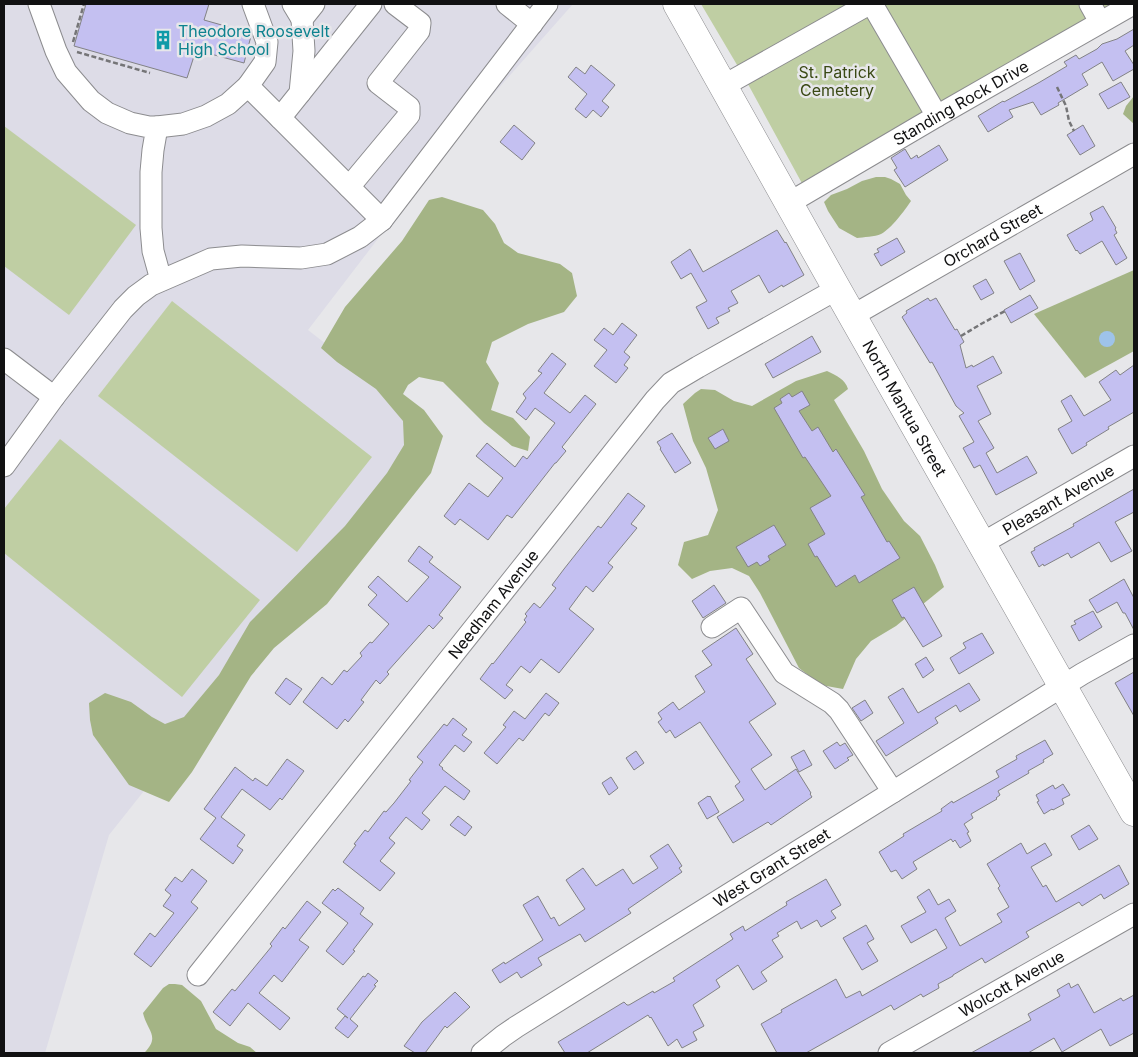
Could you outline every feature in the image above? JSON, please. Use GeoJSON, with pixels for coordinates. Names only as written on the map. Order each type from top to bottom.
{"type":"FeatureCollection","features":[{"type":"Feature","properties":{"kind":"main road","name":"North Mantua Street"},"geometry":{"type":"LineString","coordinates":[[677,4],[1134,812]]}},
{"type":"Feature","properties":{"kind":"street"},"geometry":{"type":"LineString","coordinates":[[39,4],[56,51],[66,72],[91,101],[107,113],[130,123],[149,127],[183,124],[206,116],[228,104],[248,86],[265,62],[267,42],[253,4]]}},
{"type":"Feature","properties":{"kind":"street"},"geometry":{"type":"LineString","coordinates":[[280,118],[371,4]]}},
{"type":"Feature","properties":{"kind":"street"},"geometry":{"type":"LineString","coordinates":[[349,187],[409,115],[409,107],[378,83],[418,31],[420,23],[396,4]]}},
{"type":"Feature","properties":{"kind":"street"},"geometry":{"type":"LineString","coordinates":[[507,4],[532,24]]}},
{"type":"Feature","properties":{"kind":"street"},"geometry":{"type":"LineString","coordinates":[[4,466],[54,397],[123,309],[151,285],[211,259],[242,256],[301,258],[327,254],[360,237],[382,220],[547,4]]}},
{"type":"Feature","properties":{"kind":"street"},"geometry":{"type":"LineString","coordinates":[[724,86],[871,4],[937,116]]}},
{"type":"Feature","properties":{"kind":"street"},"geometry":{"type":"LineString","coordinates":[[1090,4],[1100,22]]}},
{"type":"Feature","properties":{"kind":"street","name":"Standing Rock Drive"},"geometry":{"type":"LineString","coordinates":[[789,203],[1133,4]]}},
{"type":"Feature","properties":{"kind":"street"},"geometry":{"type":"LineString","coordinates":[[300,93],[304,51],[303,9]]}},
{"type":"Feature","properties":{"kind":"street"},"geometry":{"type":"LineString","coordinates":[[248,86],[382,220]]}},
{"type":"Feature","properties":{"kind":"street"},"geometry":{"type":"LineString","coordinates":[[157,127],[150,172],[151,228],[153,252],[161,280]]}},
{"type":"Feature","properties":{"kind":"street","name":"Orchard Street"},"geometry":{"type":"LineString","coordinates":[[852,316],[1134,154]]}},
{"type":"Feature","properties":{"kind":"street","name":"Needham Avenue"},"geometry":{"type":"LineString","coordinates":[[198,975],[658,396],[672,383],[698,367],[837,289]]}},
{"type":"Feature","properties":{"kind":"street"},"geometry":{"type":"LineString","coordinates":[[4,359],[54,397]]}},
{"type":"Feature","properties":{"kind":"street","name":"Pleasant Avenue"},"geometry":{"type":"LineString","coordinates":[[981,544],[1134,456]]}},
{"type":"Feature","properties":{"kind":"street"},"geometry":{"type":"LineString","coordinates":[[712,627],[741,608],[784,673],[832,703],[839,710],[892,792]]}},
{"type":"Feature","properties":{"kind":"street","name":"West Grant Street"},"geometry":{"type":"LineString","coordinates":[[482,1053],[502,1036],[530,1018],[1062,686],[1134,645]]}},
{"type":"Feature","properties":{"kind":"street","name":"Wolcott Avenue"},"geometry":{"type":"LineString","coordinates":[[889,1053],[1134,914]]}},
{"type":"Feature","properties":{"kind":"path"},"geometry":{"type":"LineString","coordinates":[[84,4],[71,51],[150,73]]}},
{"type":"Feature","properties":{"kind":"path"},"geometry":{"type":"LineString","coordinates":[[1057,87],[1066,106],[1069,122],[1074,131]]}},
{"type":"Feature","properties":{"kind":"path"},"geometry":{"type":"LineString","coordinates":[[961,336],[1005,311]]}},
{"type":"Feature","properties":{"kind":"shaded area"},"geometry":{"type":"Polygon","coordinates":[[[4,4],[573,4],[459,133],[308,330],[433,427],[109,835],[45,1053],[4,1053],[4,4]]]}},
{"type":"Feature","properties":{"kind":"green space","name":"St. Patrick Cemetery"},"geometry":{"type":"Polygon","coordinates":[[[701,4],[1120,4],[804,187],[743,75],[701,4]]]}},
{"type":"Feature","properties":{"kind":"green space"},"geometry":{"type":"Polygon","coordinates":[[[1134,96],[1134,124],[1123,114],[1126,106],[1134,96]]]}},
{"type":"Feature","properties":{"kind":"green space"},"geometry":{"type":"Polygon","coordinates":[[[4,126],[136,225],[69,315],[4,266],[4,126]]]}},
{"type":"Feature","properties":{"kind":"green space"},"geometry":{"type":"Polygon","coordinates":[[[876,177],[885,177],[900,184],[911,201],[898,219],[885,232],[876,236],[857,238],[839,228],[824,202],[831,195],[876,177]]]}},
{"type":"Feature","properties":{"kind":"green space"},"geometry":{"type":"Polygon","coordinates":[[[442,197],[483,210],[495,224],[504,243],[518,253],[560,264],[572,273],[577,296],[564,312],[528,324],[492,342],[486,362],[499,383],[491,410],[513,418],[530,437],[528,451],[512,446],[484,423],[443,382],[419,377],[408,385],[403,394],[424,410],[443,436],[431,473],[327,604],[274,648],[251,676],[192,772],[169,802],[129,785],[93,735],[89,703],[105,693],[131,702],[165,724],[184,717],[219,675],[250,622],[345,526],[387,473],[404,445],[403,421],[376,389],[337,362],[321,348],[345,307],[402,241],[429,200],[442,197]]]}},
{"type":"Feature","properties":{"kind":"green space"},"geometry":{"type":"Polygon","coordinates":[[[1134,270],[1134,351],[1085,378],[1034,314],[1134,270]]]}},
{"type":"Feature","properties":{"kind":"green space"},"geometry":{"type":"Polygon","coordinates":[[[172,301],[372,457],[297,552],[98,396],[172,301]]]}},
{"type":"Feature","properties":{"kind":"green space"},"geometry":{"type":"Polygon","coordinates":[[[827,371],[840,378],[847,386],[848,389],[834,400],[864,451],[882,489],[904,521],[920,536],[944,587],[896,626],[871,641],[856,659],[843,689],[821,685],[799,668],[760,593],[749,576],[732,568],[710,571],[692,579],[678,565],[684,542],[708,535],[718,510],[706,468],[693,441],[683,404],[701,389],[715,390],[734,401],[752,406],[796,381],[827,371]]]}},
{"type":"Feature","properties":{"kind":"green space"},"geometry":{"type":"Polygon","coordinates":[[[60,439],[260,600],[182,697],[4,553],[4,509],[60,439]]]}},
{"type":"Feature","properties":{"kind":"green space"},"geometry":{"type":"Polygon","coordinates":[[[169,984],[182,985],[201,1001],[216,1029],[238,1043],[250,1047],[257,1053],[144,1053],[152,1042],[152,1038],[143,1013],[163,988],[169,984]]]}},
{"type":"Feature","properties":{"kind":"water"},"geometry":{"type":"Polygon","coordinates":[[[1104,331],[1110,331],[1115,336],[1113,345],[1104,347],[1099,342],[1099,336],[1104,331]]]}},
{"type":"Feature","properties":{"kind":"building","name":"Theodore Roosevelt High School"},"geometry":{"type":"Polygon","coordinates":[[[86,4],[209,4],[204,20],[250,33],[251,36],[244,63],[196,50],[187,78],[74,46],[86,4]]]}},
{"type":"Feature","properties":{"kind":"building"},"geometry":{"type":"Polygon","coordinates":[[[1134,29],[1134,45],[1125,51],[1134,65],[1134,69],[1113,81],[1102,62],[1082,74],[1088,85],[1058,103],[1059,105],[1041,115],[1033,102],[1009,110],[1013,117],[988,132],[978,116],[1067,66],[1064,62],[1076,55],[1079,59],[1102,44],[1117,39],[1134,29]]]}},
{"type":"Feature","properties":{"kind":"building"},"geometry":{"type":"Polygon","coordinates":[[[591,65],[615,85],[602,101],[609,107],[601,117],[593,110],[586,118],[575,109],[587,94],[568,77],[576,67],[585,74],[591,65]]]}},
{"type":"Feature","properties":{"kind":"building"},"geometry":{"type":"Polygon","coordinates":[[[1121,82],[1130,97],[1108,109],[1099,94],[1121,82]]]}},
{"type":"Feature","properties":{"kind":"building"},"geometry":{"type":"Polygon","coordinates":[[[514,125],[535,143],[522,160],[500,142],[514,125]]]}},
{"type":"Feature","properties":{"kind":"building"},"geometry":{"type":"Polygon","coordinates":[[[1083,125],[1095,146],[1080,155],[1067,135],[1083,125]]]}},
{"type":"Feature","properties":{"kind":"building"},"geometry":{"type":"Polygon","coordinates":[[[939,145],[948,160],[905,187],[894,170],[897,168],[891,158],[905,149],[911,159],[917,155],[918,158],[939,145]]]}},
{"type":"Feature","properties":{"kind":"building"},"geometry":{"type":"Polygon","coordinates":[[[1103,206],[1116,228],[1117,233],[1114,235],[1127,258],[1116,265],[1102,241],[1080,254],[1076,251],[1067,235],[1093,220],[1090,213],[1103,206]]]}},
{"type":"Feature","properties":{"kind":"building"},"geometry":{"type":"Polygon","coordinates":[[[777,230],[786,242],[804,275],[769,293],[759,275],[731,291],[738,303],[728,308],[730,311],[716,318],[719,323],[708,329],[696,307],[707,301],[691,273],[681,279],[671,262],[690,249],[703,272],[777,230]]]}},
{"type":"Feature","properties":{"kind":"building"},"geometry":{"type":"Polygon","coordinates":[[[897,238],[905,252],[881,266],[874,254],[879,252],[877,249],[897,238]]]}},
{"type":"Feature","properties":{"kind":"building"},"geometry":{"type":"Polygon","coordinates":[[[1020,253],[1035,281],[1020,290],[1004,261],[1020,253]]]}},
{"type":"Feature","properties":{"kind":"building"},"geometry":{"type":"Polygon","coordinates":[[[986,279],[994,293],[981,300],[973,286],[986,279]]]}},
{"type":"Feature","properties":{"kind":"building"},"geometry":{"type":"Polygon","coordinates":[[[1030,295],[1038,308],[1011,323],[1004,310],[1030,295]]]}},
{"type":"Feature","properties":{"kind":"building"},"geometry":{"type":"Polygon","coordinates":[[[928,298],[930,301],[936,298],[955,330],[957,329],[964,342],[960,345],[966,368],[972,365],[973,367],[993,356],[1002,373],[977,386],[991,414],[978,421],[994,448],[986,453],[997,473],[1027,456],[1037,473],[996,495],[980,465],[974,468],[963,448],[974,442],[959,416],[964,413],[956,406],[932,362],[930,363],[902,317],[907,313],[906,311],[928,298]]]}},
{"type":"Feature","properties":{"kind":"building"},"geometry":{"type":"Polygon","coordinates":[[[622,323],[637,335],[624,352],[630,357],[624,365],[628,368],[616,383],[594,366],[607,350],[594,340],[604,328],[613,335],[622,323]]]}},
{"type":"Feature","properties":{"kind":"building"},"geometry":{"type":"Polygon","coordinates":[[[812,336],[821,352],[773,378],[765,364],[812,336]]]}},
{"type":"Feature","properties":{"kind":"building"},"geometry":{"type":"Polygon","coordinates":[[[552,353],[566,364],[544,393],[570,413],[585,395],[596,404],[562,447],[566,451],[512,518],[507,515],[488,540],[460,519],[455,525],[444,516],[469,483],[488,497],[503,478],[476,456],[487,443],[515,467],[523,456],[527,459],[555,423],[535,408],[526,420],[516,412],[526,398],[523,394],[542,373],[538,371],[552,353]]]}},
{"type":"Feature","properties":{"kind":"building"},"geometry":{"type":"Polygon","coordinates":[[[1134,365],[1134,412],[1108,427],[1109,429],[1072,454],[1058,429],[1072,421],[1061,401],[1071,395],[1084,416],[1111,400],[1099,382],[1116,370],[1120,375],[1134,365]]]}},
{"type":"Feature","properties":{"kind":"building"},"geometry":{"type":"Polygon","coordinates":[[[802,391],[810,405],[799,411],[812,431],[818,427],[833,452],[836,449],[865,495],[861,497],[887,542],[889,541],[900,558],[859,583],[855,575],[836,587],[808,544],[825,534],[810,508],[831,496],[805,457],[803,458],[774,408],[782,403],[780,399],[789,393],[792,397],[802,391]]]}},
{"type":"Feature","properties":{"kind":"building"},"geometry":{"type":"Polygon","coordinates":[[[723,429],[729,441],[715,449],[708,438],[723,429]]]}},
{"type":"Feature","properties":{"kind":"building"},"geometry":{"type":"Polygon","coordinates":[[[672,433],[691,463],[675,473],[657,442],[672,433]]]}},
{"type":"Feature","properties":{"kind":"building"},"geometry":{"type":"Polygon","coordinates":[[[1134,489],[1134,512],[1115,522],[1132,551],[1111,562],[1099,542],[1071,558],[1068,553],[1039,567],[1031,552],[1035,550],[1034,548],[1134,489]]]}},
{"type":"Feature","properties":{"kind":"building"},"geometry":{"type":"Polygon","coordinates":[[[628,493],[645,506],[631,524],[637,528],[608,563],[613,567],[593,592],[586,586],[569,609],[594,629],[559,673],[541,659],[530,673],[521,666],[506,685],[513,690],[505,699],[480,679],[526,622],[524,620],[527,616],[525,614],[534,603],[540,608],[556,588],[552,585],[564,569],[598,526],[601,528],[628,493]]]}},
{"type":"Feature","properties":{"kind":"building"},"geometry":{"type":"Polygon","coordinates":[[[774,525],[786,545],[768,556],[770,560],[760,566],[757,562],[748,567],[736,547],[774,525]]]}},
{"type":"Feature","properties":{"kind":"building"},"geometry":{"type":"Polygon","coordinates":[[[419,546],[433,557],[429,562],[461,587],[439,615],[443,618],[433,629],[429,625],[387,672],[389,674],[380,684],[376,680],[361,700],[364,702],[348,722],[345,719],[337,729],[303,702],[322,677],[332,685],[344,670],[347,672],[362,656],[360,653],[389,624],[368,605],[377,595],[368,587],[378,576],[407,602],[429,577],[408,561],[419,546]]]}},
{"type":"Feature","properties":{"kind":"building"},"geometry":{"type":"Polygon","coordinates":[[[1124,579],[1134,598],[1134,630],[1117,602],[1097,613],[1089,600],[1124,579]]]}},
{"type":"Feature","properties":{"kind":"building"},"geometry":{"type":"Polygon","coordinates":[[[714,585],[726,603],[703,618],[692,601],[714,585]]]}},
{"type":"Feature","properties":{"kind":"building"},"geometry":{"type":"Polygon","coordinates":[[[914,587],[942,636],[923,647],[904,617],[902,618],[892,600],[914,587]]]}},
{"type":"Feature","properties":{"kind":"building"},"geometry":{"type":"Polygon","coordinates":[[[1093,611],[1102,627],[1079,641],[1071,626],[1076,624],[1074,621],[1093,611]]]}},
{"type":"Feature","properties":{"kind":"building"},"geometry":{"type":"Polygon","coordinates":[[[736,628],[753,654],[746,659],[776,704],[749,722],[772,755],[751,769],[765,790],[796,769],[812,797],[771,825],[768,822],[733,843],[717,817],[744,800],[735,786],[740,782],[700,722],[675,738],[670,730],[666,733],[658,722],[662,719],[658,713],[673,702],[679,710],[705,692],[695,676],[712,665],[702,651],[736,628]]]}},
{"type":"Feature","properties":{"kind":"building"},"geometry":{"type":"Polygon","coordinates":[[[982,633],[994,653],[959,674],[950,658],[966,648],[963,643],[982,633]]]}},
{"type":"Feature","properties":{"kind":"building"},"geometry":{"type":"Polygon","coordinates":[[[926,657],[934,670],[923,678],[915,664],[926,657]]]}},
{"type":"Feature","properties":{"kind":"building"},"geometry":{"type":"Polygon","coordinates":[[[1134,672],[1134,716],[1115,683],[1134,672]]]}},
{"type":"Feature","properties":{"kind":"building"},"geometry":{"type":"Polygon","coordinates":[[[286,678],[302,689],[290,705],[275,693],[286,678]]]}},
{"type":"Feature","properties":{"kind":"building"},"geometry":{"type":"Polygon","coordinates":[[[969,683],[980,700],[960,712],[956,705],[935,718],[938,723],[886,756],[876,741],[904,723],[888,697],[903,688],[918,713],[969,683]]]}},
{"type":"Feature","properties":{"kind":"building"},"geometry":{"type":"Polygon","coordinates":[[[546,693],[559,703],[549,716],[545,713],[523,741],[519,738],[497,764],[484,753],[506,727],[503,725],[514,711],[525,719],[546,693]]]}},
{"type":"Feature","properties":{"kind":"building"},"geometry":{"type":"Polygon","coordinates":[[[865,700],[873,713],[861,721],[852,708],[865,700]]]}},
{"type":"Feature","properties":{"kind":"building"},"geometry":{"type":"Polygon","coordinates":[[[453,718],[467,729],[462,735],[472,742],[464,752],[455,745],[439,765],[470,791],[464,800],[445,786],[422,813],[430,820],[422,830],[406,817],[389,838],[395,843],[380,861],[395,873],[380,891],[343,862],[365,830],[368,832],[411,781],[409,780],[423,762],[417,757],[444,724],[447,726],[453,718]]]}},
{"type":"Feature","properties":{"kind":"building"},"geometry":{"type":"Polygon","coordinates":[[[1045,740],[1053,754],[1043,760],[1044,762],[1028,771],[1029,773],[998,791],[1000,795],[997,799],[971,814],[973,818],[964,824],[969,832],[967,833],[971,841],[960,848],[955,840],[953,842],[951,839],[913,862],[917,869],[902,879],[896,870],[891,872],[879,852],[904,836],[903,834],[942,811],[941,809],[952,801],[953,803],[999,777],[996,771],[1017,759],[1016,756],[1045,740]]]}},
{"type":"Feature","properties":{"kind":"building"},"geometry":{"type":"Polygon","coordinates":[[[837,742],[840,746],[845,743],[853,755],[835,769],[823,751],[837,742]]]}},
{"type":"Feature","properties":{"kind":"building"},"geometry":{"type":"Polygon","coordinates":[[[804,750],[812,765],[799,772],[791,757],[804,750]]]}},
{"type":"Feature","properties":{"kind":"building"},"geometry":{"type":"Polygon","coordinates":[[[636,751],[644,763],[634,770],[626,758],[636,751]]]}},
{"type":"Feature","properties":{"kind":"building"},"geometry":{"type":"Polygon","coordinates":[[[287,759],[304,771],[282,800],[280,798],[270,810],[242,789],[221,817],[245,835],[237,846],[243,850],[233,864],[200,839],[216,818],[204,809],[235,767],[253,781],[255,778],[267,786],[287,759]]]}},
{"type":"Feature","properties":{"kind":"building"},"geometry":{"type":"Polygon","coordinates":[[[611,777],[618,788],[609,795],[602,783],[611,777]]]}},
{"type":"Feature","properties":{"kind":"building"},"geometry":{"type":"Polygon","coordinates":[[[1063,784],[1070,795],[1062,799],[1064,804],[1044,814],[1037,802],[1039,801],[1036,795],[1053,785],[1055,789],[1063,784]]]}},
{"type":"Feature","properties":{"kind":"building"},"geometry":{"type":"Polygon","coordinates":[[[710,796],[719,812],[707,819],[698,803],[710,796]]]}},
{"type":"Feature","properties":{"kind":"building"},"geometry":{"type":"Polygon","coordinates":[[[458,816],[472,827],[465,836],[450,825],[458,816]]]}},
{"type":"Feature","properties":{"kind":"building"},"geometry":{"type":"Polygon","coordinates":[[[1089,825],[1098,839],[1079,850],[1071,836],[1089,825]]]}},
{"type":"Feature","properties":{"kind":"building"},"geometry":{"type":"Polygon","coordinates":[[[1021,843],[1027,854],[1045,843],[1052,855],[1031,867],[1043,887],[1046,885],[1056,902],[1119,865],[1129,884],[1104,899],[1101,894],[1082,906],[1079,902],[1026,932],[1029,937],[985,963],[982,958],[938,984],[939,988],[923,997],[921,994],[894,1010],[891,1005],[806,1053],[777,1053],[761,1024],[782,1012],[781,1010],[836,979],[846,998],[860,991],[862,996],[947,948],[936,929],[911,943],[901,926],[926,912],[917,897],[929,889],[938,905],[949,899],[956,911],[945,918],[960,946],[1002,922],[997,914],[1009,907],[998,888],[1000,886],[987,864],[1021,843]]]}},
{"type":"Feature","properties":{"kind":"building"},"geometry":{"type":"Polygon","coordinates":[[[668,844],[682,866],[679,868],[682,872],[628,909],[631,913],[585,942],[580,934],[538,958],[542,965],[521,978],[517,972],[500,983],[492,970],[543,940],[523,905],[538,896],[551,919],[554,917],[559,926],[585,909],[566,880],[583,868],[596,886],[623,869],[633,884],[658,868],[650,856],[668,844]]]}},
{"type":"Feature","properties":{"kind":"building"},"geometry":{"type":"Polygon","coordinates":[[[192,869],[207,881],[191,902],[198,908],[151,967],[134,954],[150,933],[155,937],[174,913],[163,906],[171,895],[165,890],[175,877],[182,882],[192,869]]]}},
{"type":"Feature","properties":{"kind":"building"},"geometry":{"type":"Polygon","coordinates":[[[826,879],[841,905],[831,911],[836,918],[821,927],[817,920],[801,929],[797,921],[777,933],[779,936],[772,940],[783,957],[761,972],[767,981],[753,990],[738,965],[716,980],[720,987],[693,1005],[704,1026],[693,1032],[697,1040],[682,1048],[677,1039],[668,1046],[648,1015],[587,1053],[565,1053],[558,1042],[624,1002],[629,1005],[675,981],[673,978],[733,939],[730,934],[743,926],[745,931],[787,905],[786,902],[826,879]]]}},
{"type":"Feature","properties":{"kind":"building"},"geometry":{"type":"Polygon","coordinates":[[[338,888],[364,908],[360,914],[373,924],[343,965],[326,951],[348,923],[322,903],[333,889],[335,891],[338,888]]]}},
{"type":"Feature","properties":{"kind":"building"},"geometry":{"type":"Polygon","coordinates":[[[307,901],[321,912],[299,940],[309,947],[282,982],[274,975],[259,993],[290,1018],[280,1030],[248,1003],[230,1026],[213,1012],[232,989],[235,991],[272,946],[270,944],[283,927],[285,929],[307,901]]]}},
{"type":"Feature","properties":{"kind":"building"},"geometry":{"type":"Polygon","coordinates":[[[866,925],[874,939],[867,943],[878,961],[862,970],[843,938],[866,925]]]}},
{"type":"Feature","properties":{"kind":"building"},"geometry":{"type":"Polygon","coordinates":[[[368,973],[378,981],[350,1019],[358,1026],[348,1038],[335,1028],[345,1016],[348,1018],[337,1009],[363,976],[365,977],[368,973]]]}},
{"type":"Feature","properties":{"kind":"building"},"geometry":{"type":"Polygon","coordinates":[[[1069,983],[1071,988],[1078,984],[1094,1013],[1121,998],[1123,1001],[1134,995],[1134,1033],[1110,1046],[1101,1029],[1062,1052],[1054,1038],[1028,1053],[971,1053],[1031,1020],[1028,1014],[1060,996],[1057,990],[1069,983]]]}},
{"type":"Feature","properties":{"kind":"building"},"geometry":{"type":"Polygon","coordinates":[[[455,992],[470,1007],[447,1028],[445,1026],[425,1053],[415,1053],[404,1046],[422,1022],[455,992]]]}},
{"type":"Feature","properties":{"kind":"place","name":"Theodore Roosevelt High School"},"geometry":{"type":"Point","coordinates":[163,40]}}]}
